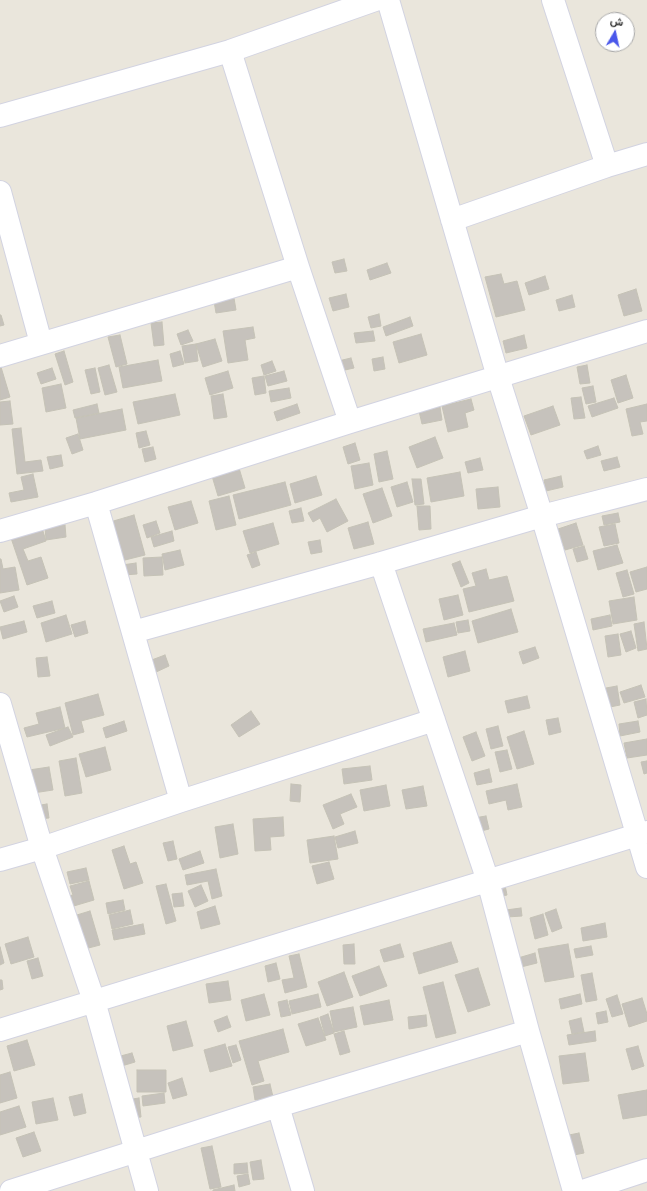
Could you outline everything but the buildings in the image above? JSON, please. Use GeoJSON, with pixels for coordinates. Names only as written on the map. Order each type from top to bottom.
{"type":"FeatureCollection","features":[{"type":"Feature","properties":{"kind":"street"},"geometry":{"type":"LineString","coordinates":[[0,116],[230,51],[375,0]]}},
{"type":"Feature","properties":{"kind":"street"},"geometry":{"type":"LineString","coordinates":[[388,0],[498,377],[642,834],[647,867]]}},
{"type":"Feature","properties":{"kind":"street"},"geometry":{"type":"LineString","coordinates":[[552,0],[607,166]]}},
{"type":"Feature","properties":{"kind":"street"},"geometry":{"type":"LineString","coordinates":[[230,51],[298,267],[350,422]]}},
{"type":"Feature","properties":{"kind":"street"},"geometry":{"type":"LineString","coordinates":[[452,220],[607,166],[647,154]]}},
{"type":"Feature","properties":{"kind":"street"},"geometry":{"type":"LineString","coordinates":[[0,192],[41,343]]}},
{"type":"Feature","properties":{"kind":"street"},"geometry":{"type":"LineString","coordinates":[[0,356],[298,267]]}},
{"type":"Feature","properties":{"kind":"street"},"geometry":{"type":"LineString","coordinates":[[0,532],[350,422],[647,331]]}},
{"type":"Feature","properties":{"kind":"street"},"geometry":{"type":"LineString","coordinates":[[133,632],[542,516],[647,489]]}},
{"type":"Feature","properties":{"kind":"street"},"geometry":{"type":"LineString","coordinates":[[96,503],[181,801]]}},
{"type":"Feature","properties":{"kind":"street"},"geometry":{"type":"LineString","coordinates":[[381,562],[488,881],[528,1031],[574,1191]]}},
{"type":"Feature","properties":{"kind":"street"},"geometry":{"type":"LineString","coordinates":[[0,704],[42,848],[94,1001],[147,1191]]}},
{"type":"Feature","properties":{"kind":"street"},"geometry":{"type":"LineString","coordinates":[[0,860],[42,848],[181,801],[434,720]]}},
{"type":"Feature","properties":{"kind":"street"},"geometry":{"type":"LineString","coordinates":[[0,1030],[642,834]]}},
{"type":"Feature","properties":{"kind":"street"},"geometry":{"type":"LineString","coordinates":[[11,1191],[278,1106],[528,1031]]}},
{"type":"Feature","properties":{"kind":"street"},"geometry":{"type":"LineString","coordinates":[[278,1106],[303,1191]]}},
{"type":"Feature","properties":{"kind":"street"},"geometry":{"type":"LineString","coordinates":[[583,1191],[647,1170]]}}]}
